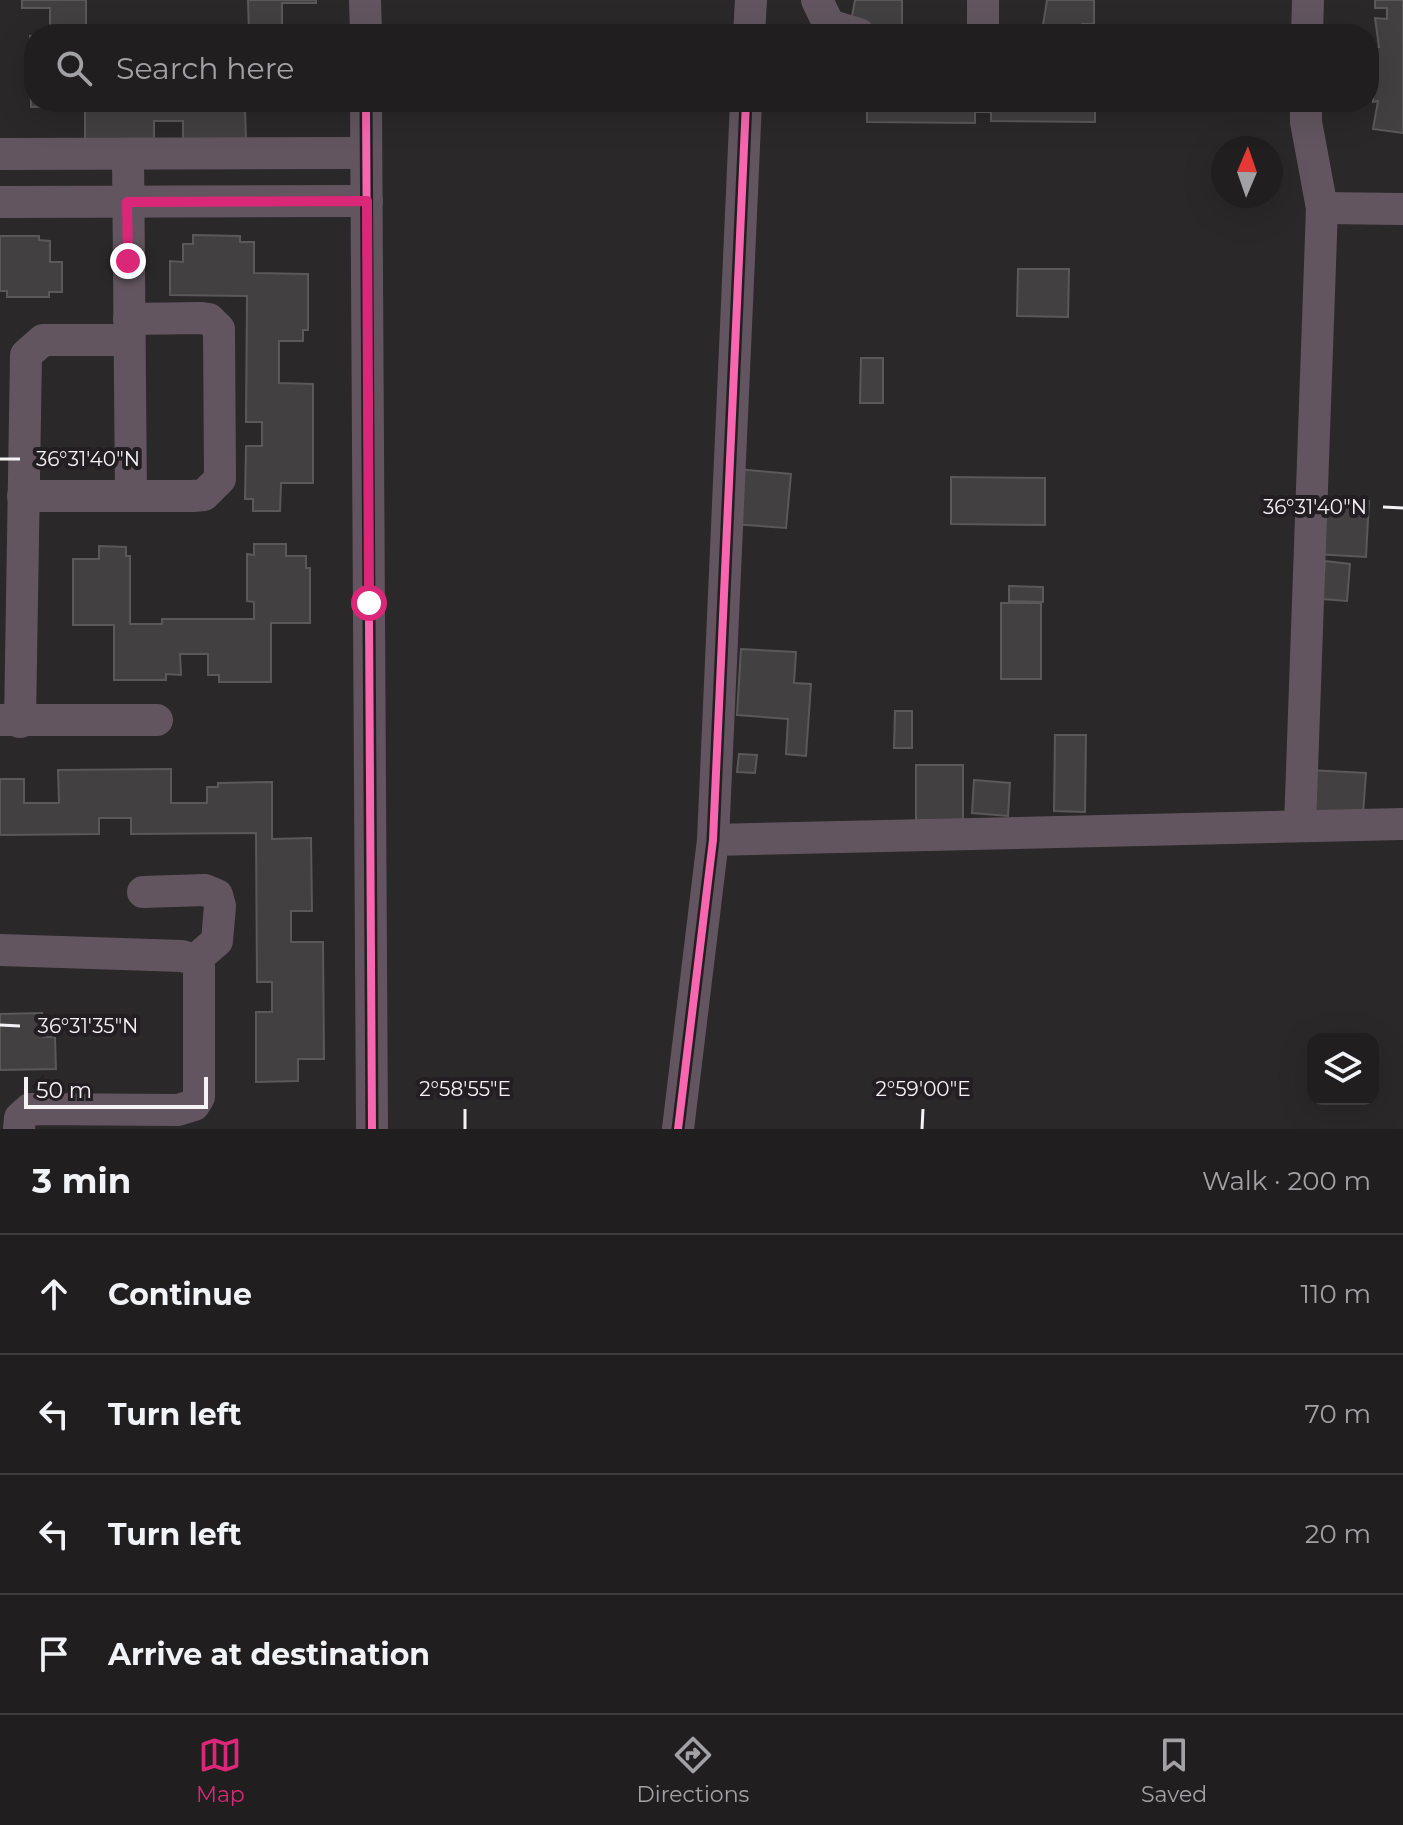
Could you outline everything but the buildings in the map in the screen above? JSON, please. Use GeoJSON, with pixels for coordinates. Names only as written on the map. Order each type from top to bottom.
{"type":"FeatureCollection","features":[{"type":"Feature","properties":{"kind":"street"},"geometry":{"type":"LineString","coordinates":[[365,0],[366,24]]}},
{"type":"Feature","properties":{"kind":"street"},"geometry":{"type":"LineString","coordinates":[[750,24],[751,0]]}},
{"type":"Feature","properties":{"kind":"street"},"geometry":{"type":"LineString","coordinates":[[817,0],[829,24]]}},
{"type":"Feature","properties":{"kind":"street"},"geometry":{"type":"LineString","coordinates":[[983,0],[983,24]]}},
{"type":"Feature","properties":{"kind":"street"},"geometry":{"type":"LineString","coordinates":[[1307,24],[1308,0]]}},
{"type":"Feature","properties":{"kind":"street"},"geometry":{"type":"LineString","coordinates":[[366,112],[372,1129]]}},
{"type":"Feature","properties":{"kind":"street"},"geometry":{"type":"LineString","coordinates":[[678,1129],[713,840],[746,112]]}},
{"type":"Feature","properties":{"kind":"street"},"geometry":{"type":"LineString","coordinates":[[1300,826],[1322,208],[1306,112]]}},
{"type":"Feature","properties":{"kind":"street"},"geometry":{"type":"LineString","coordinates":[[0,154],[366,153]]}},
{"type":"Feature","properties":{"kind":"street"},"geometry":{"type":"LineString","coordinates":[[128,154],[131,495]]}},
{"type":"Feature","properties":{"kind":"street"},"geometry":{"type":"LineString","coordinates":[[0,202],[367,201]]}},
{"type":"Feature","properties":{"kind":"street"},"geometry":{"type":"LineString","coordinates":[[1322,208],[1403,209]]}},
{"type":"Feature","properties":{"kind":"street"},"geometry":{"type":"LineString","coordinates":[[23,496],[193,496],[214,489],[220,479],[219,336],[215,323],[202,318],[43,340],[26,355],[23,496],[10,721],[157,720]]}},
{"type":"Feature","properties":{"kind":"street"},"geometry":{"type":"LineString","coordinates":[[713,840],[1403,824]]}},
{"type":"Feature","properties":{"kind":"street"},"geometry":{"type":"LineString","coordinates":[[143,892],[205,890],[217,895],[220,906],[217,941],[195,960]]}},
{"type":"Feature","properties":{"kind":"street"},"geometry":{"type":"LineString","coordinates":[[0,950],[182,956],[195,960]]}},
{"type":"Feature","properties":{"kind":"street"},"geometry":{"type":"LineString","coordinates":[[19,1129],[20,1118],[30,1109],[178,1110],[194,1105],[199,1097],[199,973],[195,960]]}},
{"type":"Feature","properties":{"kind":"cycle path"},"geometry":{"type":"LineString","coordinates":[[366,112],[372,1129]]}},
{"type":"Feature","properties":{"kind":"cycle path"},"geometry":{"type":"LineString","coordinates":[[678,1129],[713,840],[746,112]]}},
{"type":"Feature","properties":{"kind":"route"},"geometry":{"type":"LineString","coordinates":[[128,261],[127,202],[367,201],[369,603]]}}]}
